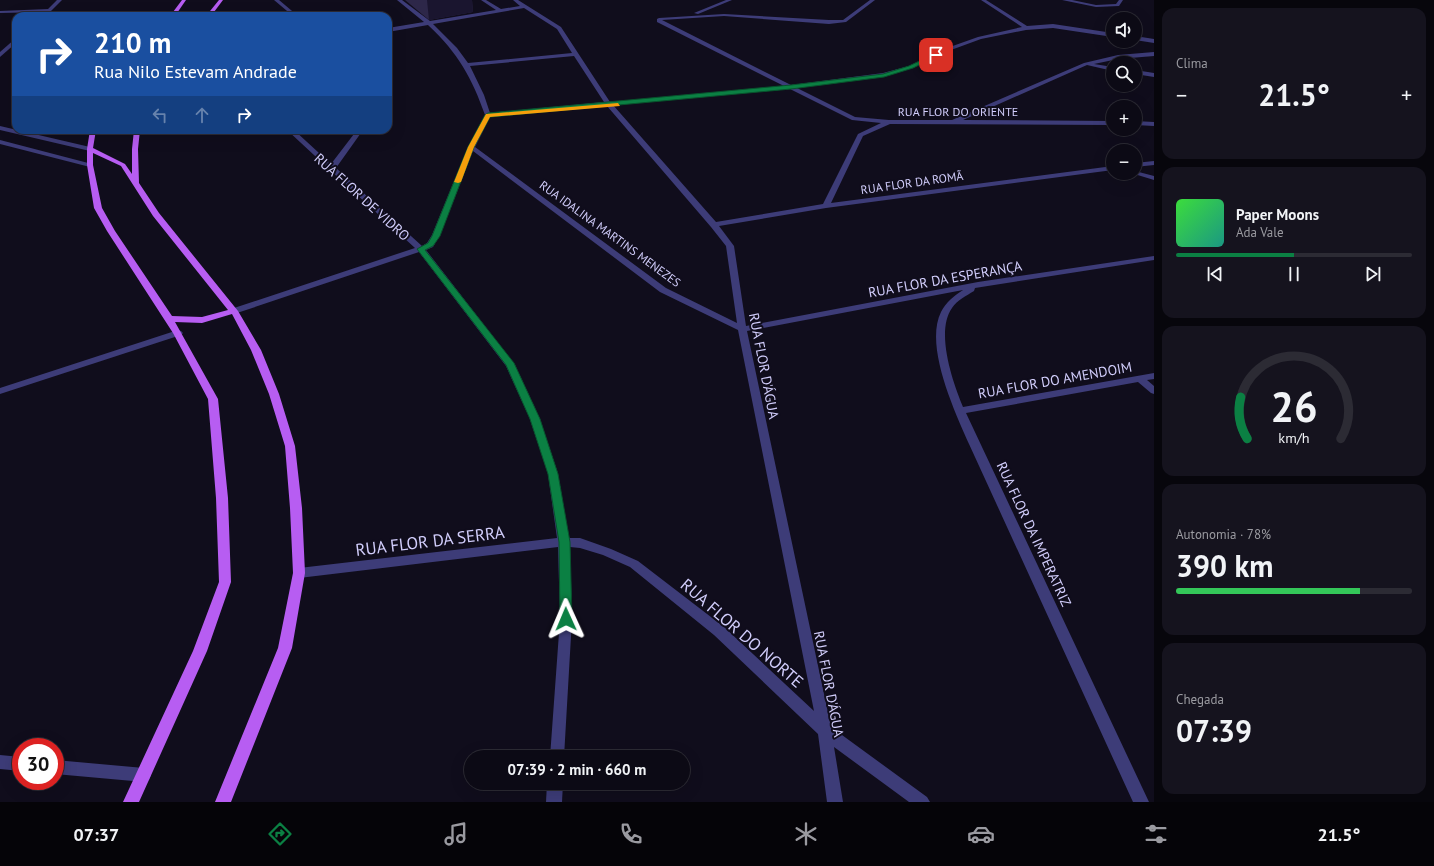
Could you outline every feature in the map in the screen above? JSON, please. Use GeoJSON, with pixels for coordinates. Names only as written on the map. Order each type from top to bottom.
{"type":"FeatureCollection","features":[{"type":"Feature","properties":{"kind":"main road"},"geometry":{"type":"LineString","coordinates":[[175,12],[184,0]]}},
{"type":"Feature","properties":{"kind":"main road"},"geometry":{"type":"LineString","coordinates":[[211,12],[221,0]]}},
{"type":"Feature","properties":{"kind":"main road"},"geometry":{"type":"LineString","coordinates":[[92,134],[90,149],[90,165],[98,208],[111,231],[178,333],[213,399],[222,498],[224,582],[200,651],[144,775],[130,802]]}},
{"type":"Feature","properties":{"kind":"main road"},"geometry":{"type":"LineString","coordinates":[[136,186],[135,149],[137,134]]}},
{"type":"Feature","properties":{"kind":"main road"},"geometry":{"type":"LineString","coordinates":[[90,149],[123,165],[156,214],[234,311],[256,350],[274,394],[290,446],[296,508],[299,573],[285,648],[223,802]]}},
{"type":"Feature","properties":{"kind":"main road"},"geometry":{"type":"LineString","coordinates":[[168,319],[202,320],[234,311]]}},
{"type":"Feature","properties":{"kind":"street"},"geometry":{"type":"LineString","coordinates":[[47,12],[60,0]]}},
{"type":"Feature","properties":{"kind":"street"},"geometry":{"type":"LineString","coordinates":[[276,0],[291,12]]}},
{"type":"Feature","properties":{"kind":"street"},"geometry":{"type":"LineString","coordinates":[[234,311],[421,249],[430,245],[436,236],[471,147],[488,115],[480,92],[467,65],[442,33],[431,23],[399,0]]}},
{"type":"Feature","properties":{"kind":"street"},"geometry":{"type":"LineString","coordinates":[[482,0],[500,11]]}},
{"type":"Feature","properties":{"kind":"street","name":"RUA FLOR D'ÁGUA"},"geometry":{"type":"LineString","coordinates":[[515,0],[559,28],[609,105],[714,225],[730,246],[742,329],[824,732],[835,802]]}},
{"type":"Feature","properties":{"kind":"street"},"geometry":{"type":"LineString","coordinates":[[685,16],[730,0]]}},
{"type":"Feature","properties":{"kind":"street"},"geometry":{"type":"LineString","coordinates":[[873,0],[844,20],[830,22],[738,15],[685,16],[662,18],[659,21],[791,87],[857,127],[889,122]]}},
{"type":"Feature","properties":{"kind":"street"},"geometry":{"type":"LineString","coordinates":[[983,0],[1026,28]]}},
{"type":"Feature","properties":{"kind":"street"},"geometry":{"type":"LineString","coordinates":[[1064,0],[1104,7],[1117,5],[1121,0]]}},
{"type":"Feature","properties":{"kind":"street"},"geometry":{"type":"LineString","coordinates":[[392,29],[526,6]]}},
{"type":"Feature","properties":{"kind":"street"},"geometry":{"type":"LineString","coordinates":[[0,12],[49,10]]}},
{"type":"Feature","properties":{"kind":"street"},"geometry":{"type":"LineString","coordinates":[[488,115],[791,87],[884,75],[911,67],[949,49],[980,38],[1026,28],[1053,26],[1106,34]]}},
{"type":"Feature","properties":{"kind":"street"},"geometry":{"type":"LineString","coordinates":[[1142,39],[1154,41]]}},
{"type":"Feature","properties":{"kind":"street"},"geometry":{"type":"LineString","coordinates":[[0,55],[12,44]]}},
{"type":"Feature","properties":{"kind":"street"},"geometry":{"type":"LineString","coordinates":[[467,65],[576,54]]}},
{"type":"Feature","properties":{"kind":"street"},"geometry":{"type":"LineString","coordinates":[[951,123],[1086,64],[1118,57],[1154,54]]}},
{"type":"Feature","properties":{"kind":"street"},"geometry":{"type":"LineString","coordinates":[[1086,64],[1106,68]]}},
{"type":"Feature","properties":{"kind":"street"},"geometry":{"type":"LineString","coordinates":[[1142,73],[1154,75]]}},
{"type":"Feature","properties":{"kind":"street","name":"RUA FLOR DO ORIENTE"},"geometry":{"type":"LineString","coordinates":[[857,127],[889,122],[1106,123]]}},
{"type":"Feature","properties":{"kind":"street"},"geometry":{"type":"LineString","coordinates":[[1142,124],[1154,124]]}},
{"type":"Feature","properties":{"kind":"street"},"geometry":{"type":"LineString","coordinates":[[826,206],[857,127]]}},
{"type":"Feature","properties":{"kind":"street"},"geometry":{"type":"LineString","coordinates":[[0,128],[12,131]]}},
{"type":"Feature","properties":{"kind":"street"},"geometry":{"type":"LineString","coordinates":[[26,134],[90,149]]}},
{"type":"Feature","properties":{"kind":"street","name":"RUA FLOR DE VIDRO"},"geometry":{"type":"LineString","coordinates":[[294,134],[331,169],[421,249],[510,364],[535,419],[553,474],[564,542],[566,619],[557,750]]}},
{"type":"Feature","properties":{"kind":"street"},"geometry":{"type":"LineString","coordinates":[[331,169],[357,134]]}},
{"type":"Feature","properties":{"kind":"street"},"geometry":{"type":"LineString","coordinates":[[0,142],[90,165]]}},
{"type":"Feature","properties":{"kind":"street","name":"RUA IDALINA MARTINS MENEZES"},"geometry":{"type":"LineString","coordinates":[[471,147],[663,290],[742,329]]}},
{"type":"Feature","properties":{"kind":"street"},"geometry":{"type":"LineString","coordinates":[[1142,164],[1154,162]]}},
{"type":"Feature","properties":{"kind":"street","name":"RUA FLOR DA ROMÃ"},"geometry":{"type":"LineString","coordinates":[[714,225],[826,206],[1106,169]]}},
{"type":"Feature","properties":{"kind":"street"},"geometry":{"type":"LineString","coordinates":[[1142,175],[1154,178]]}},
{"type":"Feature","properties":{"kind":"street","name":"RUA FLOR DA ESPERANÇA"},"geometry":{"type":"LineString","coordinates":[[742,329],[978,285],[1154,258]]}},
{"type":"Feature","properties":{"kind":"street","name":"RUA FLOR DA IMPERATRIZ"},"geometry":{"type":"LineString","coordinates":[[978,285],[952,300],[943,314],[941,336],[944,370],[961,411],[1141,802]]}},
{"type":"Feature","properties":{"kind":"street"},"geometry":{"type":"LineString","coordinates":[[0,391],[178,333]]}},
{"type":"Feature","properties":{"kind":"street","name":"RUA FLOR DO AMENDOIM"},"geometry":{"type":"LineString","coordinates":[[961,411],[1154,376]]}},
{"type":"Feature","properties":{"kind":"street"},"geometry":{"type":"LineString","coordinates":[[1140,379],[1154,391]]}},
{"type":"Feature","properties":{"kind":"street","name":"RUA FLOR DA SERRA"},"geometry":{"type":"LineString","coordinates":[[299,573],[564,542]]}},
{"type":"Feature","properties":{"kind":"street","name":"RUA FLOR DO NORTE"},"geometry":{"type":"LineString","coordinates":[[564,542],[580,543],[607,552],[634,564],[719,631],[824,732],[922,802]]}},
{"type":"Feature","properties":{"kind":"street"},"geometry":{"type":"LineString","coordinates":[[0,762],[12,763]]}},
{"type":"Feature","properties":{"kind":"street"},"geometry":{"type":"LineString","coordinates":[[64,768],[144,775]]}},
{"type":"Feature","properties":{"kind":"street"},"geometry":{"type":"LineString","coordinates":[[554,802],[555,790]]}},
{"type":"Feature","properties":{"kind":"slow traffic"},"geometry":{"type":"LineString","coordinates":[[458,182],[471,147],[488,115],[618,104]]}},
{"type":"Feature","properties":{"kind":"route"},"geometry":{"type":"LineString","coordinates":[[566,619],[564,542],[553,474],[535,419],[510,364],[421,249],[430,245],[434,240],[471,147],[488,115],[791,87],[884,75],[911,67],[936,55]]}}]}
